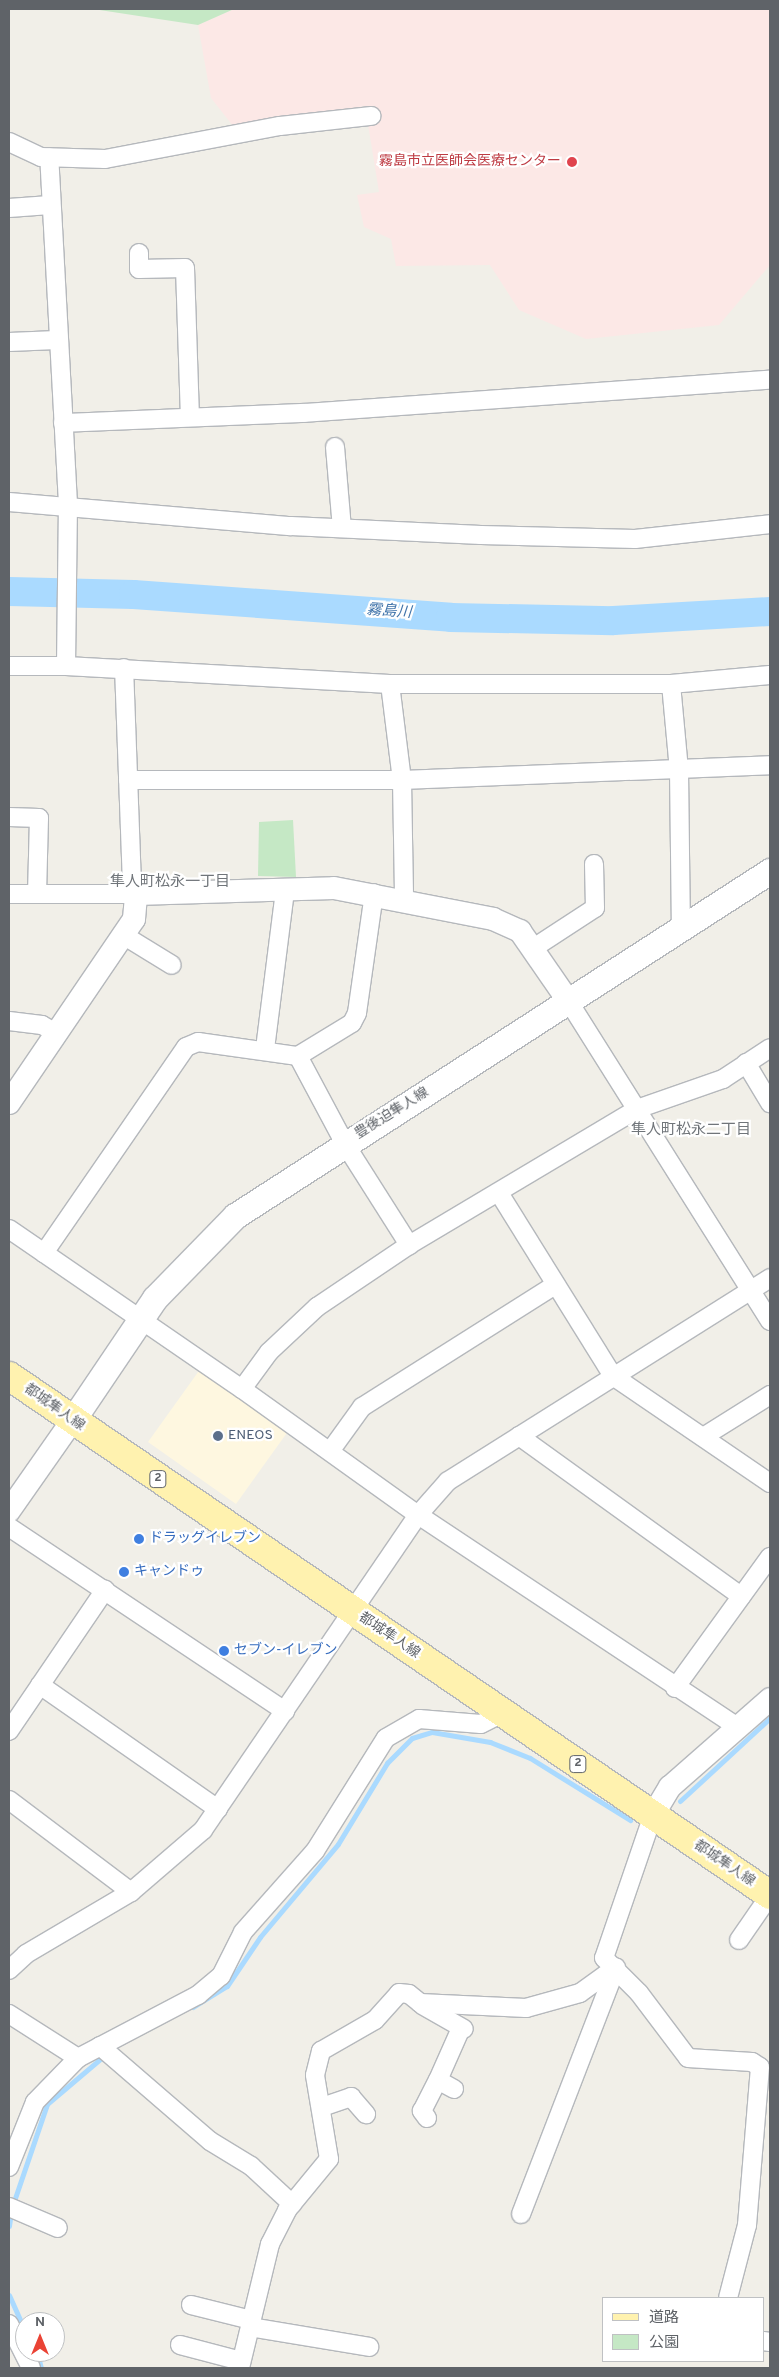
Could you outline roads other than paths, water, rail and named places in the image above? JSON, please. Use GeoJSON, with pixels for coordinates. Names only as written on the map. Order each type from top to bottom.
{"type":"FeatureCollection","features":[{"type":"Feature","properties":{"kind":"main road","name":"豊後迫隼人線"},"geometry":{"type":"LineString","coordinates":[[72,1421],[155,1298],[235,1216],[770,871]]}},
{"type":"Feature","properties":{"kind":"main road","name":"都城隼人線"},"geometry":{"type":"LineString","coordinates":[[9,1376],[72,1421],[770,1895]]}},
{"type":"Feature","properties":{"kind":"street"},"geometry":{"type":"LineString","coordinates":[[9,157],[122,157],[280,126],[371,116]]}},
{"type":"Feature","properties":{"kind":"street"},"geometry":{"type":"LineString","coordinates":[[9,142],[41,156]]}},
{"type":"Feature","properties":{"kind":"street"},"geometry":{"type":"LineString","coordinates":[[41,156],[50,205],[68,507],[66,662]]}},
{"type":"Feature","properties":{"kind":"street"},"geometry":{"type":"LineString","coordinates":[[9,208],[50,205]]}},
{"type":"Feature","properties":{"kind":"street"},"geometry":{"type":"LineString","coordinates":[[139,253],[139,269],[185,268],[190,415]]}},
{"type":"Feature","properties":{"kind":"street"},"geometry":{"type":"LineString","coordinates":[[9,342],[57,340]]}},
{"type":"Feature","properties":{"kind":"street"},"geometry":{"type":"LineString","coordinates":[[63,423],[190,415],[304,413],[770,380]]}},
{"type":"Feature","properties":{"kind":"street"},"geometry":{"type":"LineString","coordinates":[[335,447],[342,528]]}},
{"type":"Feature","properties":{"kind":"street"},"geometry":{"type":"LineString","coordinates":[[9,502],[342,528],[635,539],[770,524]]}},
{"type":"Feature","properties":{"kind":"street"},"geometry":{"type":"LineString","coordinates":[[9,666],[66,662],[124,668],[390,684],[671,684],[770,674]]}},
{"type":"Feature","properties":{"kind":"street"},"geometry":{"type":"LineString","coordinates":[[9,1103],[134,918],[136,894],[128,780],[124,668]]}},
{"type":"Feature","properties":{"kind":"street"},"geometry":{"type":"LineString","coordinates":[[390,684],[402,780],[404,900]]}},
{"type":"Feature","properties":{"kind":"street"},"geometry":{"type":"LineString","coordinates":[[671,684],[679,770],[681,927]]}},
{"type":"Feature","properties":{"kind":"street"},"geometry":{"type":"LineString","coordinates":[[128,780],[402,780],[770,765]]}},
{"type":"Feature","properties":{"kind":"street"},"geometry":{"type":"LineString","coordinates":[[9,817],[39,818],[37,894]]}},
{"type":"Feature","properties":{"kind":"street"},"geometry":{"type":"LineString","coordinates":[[532,949],[595,908],[594,864]]}},
{"type":"Feature","properties":{"kind":"street"},"geometry":{"type":"LineString","coordinates":[[9,894],[136,894],[285,891],[334,888],[374,894],[493,919],[520,931],[569,1002],[770,1321]]}},
{"type":"Feature","properties":{"kind":"street"},"geometry":{"type":"LineString","coordinates":[[265,1049],[285,891]]}},
{"type":"Feature","properties":{"kind":"street"},"geometry":{"type":"LineString","coordinates":[[44,1253],[186,1046],[198,1042],[265,1049],[298,1056],[352,1023],[358,1013],[374,894]]}},
{"type":"Feature","properties":{"kind":"street"},"geometry":{"type":"LineString","coordinates":[[123,935],[172,965]]}},
{"type":"Feature","properties":{"kind":"street"},"geometry":{"type":"LineString","coordinates":[[9,1021],[42,1025],[56,1032]]}},
{"type":"Feature","properties":{"kind":"street"},"geometry":{"type":"LineString","coordinates":[[242,1389],[269,1352],[317,1308],[409,1245],[637,1109],[723,1079],[770,1048]]}},
{"type":"Feature","properties":{"kind":"street"},"geometry":{"type":"LineString","coordinates":[[298,1056],[345,1144],[409,1245]]}},
{"type":"Feature","properties":{"kind":"street"},"geometry":{"type":"LineString","coordinates":[[746,1063],[770,1103]]}},
{"type":"Feature","properties":{"kind":"street"},"geometry":{"type":"LineString","coordinates":[[499,1193],[613,1376],[770,1484]]}},
{"type":"Feature","properties":{"kind":"street"},"geometry":{"type":"LineString","coordinates":[[9,1229],[331,1450],[418,1515],[675,1688],[739,1728]]}},
{"type":"Feature","properties":{"kind":"street"},"geometry":{"type":"LineString","coordinates":[[9,1970],[26,1954],[131,1892],[185,1849],[218,1809],[418,1515],[448,1482],[770,1278]]}},
{"type":"Feature","properties":{"kind":"street"},"geometry":{"type":"LineString","coordinates":[[331,1450],[362,1407],[555,1285]]}},
{"type":"Feature","properties":{"kind":"street"},"geometry":{"type":"LineString","coordinates":[[703,1437],[770,1395]]}},
{"type":"Feature","properties":{"kind":"street"},"geometry":{"type":"LineString","coordinates":[[9,1511],[72,1421]]}},
{"type":"Feature","properties":{"kind":"street"},"geometry":{"type":"LineString","coordinates":[[519,1436],[741,1596]]}},
{"type":"Feature","properties":{"kind":"street"},"geometry":{"type":"LineString","coordinates":[[9,1527],[285,1711]]}},
{"type":"Feature","properties":{"kind":"street"},"geometry":{"type":"LineString","coordinates":[[675,1688],[770,1557]]}},
{"type":"Feature","properties":{"kind":"street"},"geometry":{"type":"LineString","coordinates":[[9,1731],[105,1590]]}},
{"type":"Feature","properties":{"kind":"street"},"geometry":{"type":"LineString","coordinates":[[40,1685],[218,1809]]}},
{"type":"Feature","properties":{"kind":"street"},"geometry":{"type":"LineString","coordinates":[[728,2297],[747,2225],[761,2071],[752,2062],[688,2058],[616,1967],[604,1958],[653,1814],[670,1787],[770,1699]]}},
{"type":"Feature","properties":{"kind":"street"},"geometry":{"type":"LineString","coordinates":[[9,2167],[35,2102],[78,2058],[105,2051],[198,1995],[221,1976],[244,1932],[315,1851],[373,1756],[400,1727],[419,1719],[481,1724],[503,1713]]}},
{"type":"Feature","properties":{"kind":"street"},"geometry":{"type":"LineString","coordinates":[[9,1800],[131,1892]]}},
{"type":"Feature","properties":{"kind":"street"},"geometry":{"type":"LineString","coordinates":[[739,1940],[770,1895]]}},
{"type":"Feature","properties":{"kind":"street"},"geometry":{"type":"LineString","coordinates":[[420,2003],[535,2007],[580,1993],[616,1967]]}},
{"type":"Feature","properties":{"kind":"street"},"geometry":{"type":"LineString","coordinates":[[521,2214],[616,1967]]}},
{"type":"Feature","properties":{"kind":"street"},"geometry":{"type":"LineString","coordinates":[[180,2346],[241,2365],[270,2244],[292,2204],[329,2159],[322,2107],[315,2075],[321,2051],[375,2020],[399,1993],[409,1994],[462,2029],[422,2112],[427,2118]]}},
{"type":"Feature","properties":{"kind":"street"},"geometry":{"type":"LineString","coordinates":[[9,2014],[78,2058]]}},
{"type":"Feature","properties":{"kind":"street"},"geometry":{"type":"LineString","coordinates":[[105,2051],[210,2141],[251,2166],[292,2204]]}},
{"type":"Feature","properties":{"kind":"street"},"geometry":{"type":"LineString","coordinates":[[438,2080],[454,2089]]}},
{"type":"Feature","properties":{"kind":"street"},"geometry":{"type":"LineString","coordinates":[[322,2107],[351,2097],[366,2114]]}},
{"type":"Feature","properties":{"kind":"street"},"geometry":{"type":"LineString","coordinates":[[13,2208],[58,2228]]}},
{"type":"Feature","properties":{"kind":"street"},"geometry":{"type":"LineString","coordinates":[[191,2305],[250,2324],[369,2347]]}},
{"type":"Feature","properties":{"kind":"street"},"geometry":{"type":"LineString","coordinates":[[9,2324],[30,2368]]}},
{"type":"Feature","properties":{"kind":"waterway","name":"霧島川"},"geometry":{"type":"LineString","coordinates":[[9,591],[133,594],[450,617],[613,620],[770,611]]}},
{"type":"Feature","properties":{"kind":"waterway"},"geometry":{"type":"LineString","coordinates":[[680,1801],[770,1718]]}},
{"type":"Feature","properties":{"kind":"waterway"},"geometry":{"type":"LineString","coordinates":[[193,2007],[227,1986],[260,1937],[338,1844],[387,1763],[412,1738],[432,1732],[490,1742],[530,1758],[630,1820]]}},
{"type":"Feature","properties":{"kind":"waterway"},"geometry":{"type":"LineString","coordinates":[[13,2204],[47,2104],[105,2055]]}},
{"type":"Feature","properties":{"kind":"waterway"},"geometry":{"type":"LineString","coordinates":[[9,2226],[11,2212]]}},
{"type":"Feature","properties":{"kind":"waterway"},"geometry":{"type":"LineString","coordinates":[[9,2295],[17,2312]]}},
{"type":"Feature","properties":{"kind":"waterway"},"geometry":{"type":"LineString","coordinates":[[40,2362],[41,2368]]}},
{"type":"Feature","properties":{"kind":"place","name":"霧島市立医師会医療センター"},"geometry":{"type":"Point","coordinates":[572,162]}},
{"type":"Feature","properties":{"kind":"place","name":"ENEOS"},"geometry":{"type":"Point","coordinates":[218,1436]}},
{"type":"Feature","properties":{"kind":"place","name":"ドラッグイレブン"},"geometry":{"type":"Point","coordinates":[139,1539]}},
{"type":"Feature","properties":{"kind":"place","name":"キャンドゥ"},"geometry":{"type":"Point","coordinates":[124,1572]}},
{"type":"Feature","properties":{"kind":"place","name":"セブン-イレブン"},"geometry":{"type":"Point","coordinates":[224,1651]}},
{"type":"Feature","properties":{"kind":"district","name":"隼人町松永一丁目"},"geometry":{"type":"Point","coordinates":[170,883]}},
{"type":"Feature","properties":{"kind":"district","name":"隼人町松永二丁目"},"geometry":{"type":"Point","coordinates":[691,1131]}}]}
